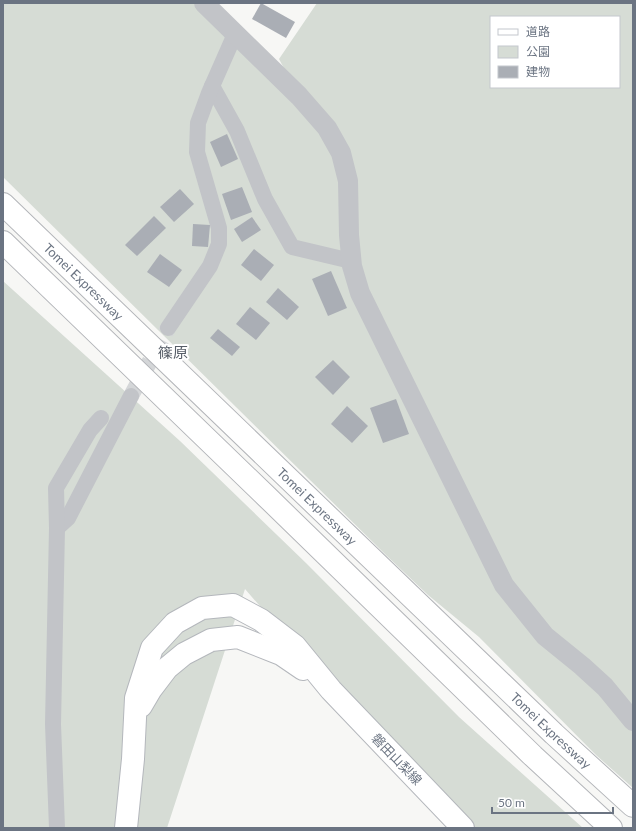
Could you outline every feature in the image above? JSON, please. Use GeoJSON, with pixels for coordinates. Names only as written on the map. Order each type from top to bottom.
{"type":"FeatureCollection","features":[{"type":"Feature","properties":{"kind":"main road","name":"Tomei Expressway"},"geometry":{"type":"LineString","coordinates":[[6,207],[554,734],[633,806]]}},
{"type":"Feature","properties":{"kind":"main road"},"geometry":{"type":"LineString","coordinates":[[3,242],[532,756],[611,828]]}},
{"type":"Feature","properties":{"kind":"main road","name":"磐田山梨線"},"geometry":{"type":"LineString","coordinates":[[126,828],[133,759],[136,698],[152,648],[175,623],[202,608],[233,605],[261,620],[295,646],[331,690],[463,828]]}},
{"type":"Feature","properties":{"kind":"main road","name":"磐田山梨線"},"geometry":{"type":"LineString","coordinates":[[135,717],[151,689],[167,668],[184,654],[211,640],[238,637],[282,654],[331,690]]}},
{"type":"Feature","properties":{"kind":"street"},"geometry":{"type":"LineString","coordinates":[[204,3],[299,96],[327,128],[341,153],[348,181],[348,235],[351,262],[360,293],[504,585],[545,636],[605,687],[633,721]]}},
{"type":"Feature","properties":{"kind":"street"},"geometry":{"type":"LineString","coordinates":[[168,328],[210,266],[219,244],[219,228],[197,152],[198,123],[212,86],[235,34]]}},
{"type":"Feature","properties":{"kind":"street"},"geometry":{"type":"LineString","coordinates":[[212,86],[237,131],[265,199],[292,247],[351,262]]}},
{"type":"Feature","properties":{"kind":"street"},"geometry":{"type":"LineString","coordinates":[[57,528],[68,518],[131,396]]}},
{"type":"Feature","properties":{"kind":"street"},"geometry":{"type":"LineString","coordinates":[[57,828],[53,724],[57,528],[56,488],[90,430],[101,418]]}},
{"type":"Feature","properties":{"kind":"green space"},"geometry":{"type":"Polygon","coordinates":[[[3,3],[197,3],[298,94],[279,59],[317,3],[633,3],[633,788],[596,755],[479,637],[428,595],[3,177],[3,3]]]}},
{"type":"Feature","properties":{"kind":"green space"},"geometry":{"type":"Polygon","coordinates":[[[3,281],[180,441],[306,563],[459,717],[583,828],[453,828],[245,589],[167,828],[3,828],[3,281]]]}},
{"type":"Feature","properties":{"kind":"building"},"geometry":{"type":"Polygon","coordinates":[[[261,3],[295,22],[286,38],[252,19],[261,3]]]}},
{"type":"Feature","properties":{"kind":"building"},"geometry":{"type":"Polygon","coordinates":[[[227,134],[238,159],[221,167],[210,142],[227,134]]]}},
{"type":"Feature","properties":{"kind":"building"},"geometry":{"type":"Polygon","coordinates":[[[242,187],[252,212],[231,220],[222,194],[242,187]]]}},
{"type":"Feature","properties":{"kind":"building"},"geometry":{"type":"Polygon","coordinates":[[[180,189],[194,204],[174,222],[160,207],[180,189]]]}},
{"type":"Feature","properties":{"kind":"building"},"geometry":{"type":"Polygon","coordinates":[[[154,216],[166,228],[137,256],[125,245],[154,216]]]}},
{"type":"Feature","properties":{"kind":"building"},"geometry":{"type":"Polygon","coordinates":[[[252,217],[261,230],[242,242],[234,229],[252,217]]]}},
{"type":"Feature","properties":{"kind":"building"},"geometry":{"type":"Polygon","coordinates":[[[193,224],[210,225],[208,247],[192,246],[193,224]]]}},
{"type":"Feature","properties":{"kind":"building"},"geometry":{"type":"Polygon","coordinates":[[[254,249],[274,265],[261,281],[241,265],[254,249]]]}},
{"type":"Feature","properties":{"kind":"building"},"geometry":{"type":"Polygon","coordinates":[[[160,254],[182,270],[169,287],[147,272],[160,254]]]}},
{"type":"Feature","properties":{"kind":"building"},"geometry":{"type":"Polygon","coordinates":[[[331,271],[347,308],[328,316],[312,279],[331,271]]]}},
{"type":"Feature","properties":{"kind":"building"},"geometry":{"type":"Polygon","coordinates":[[[278,288],[299,307],[287,320],[266,302],[278,288]]]}},
{"type":"Feature","properties":{"kind":"building"},"geometry":{"type":"Polygon","coordinates":[[[250,307],[270,323],[256,340],[236,324],[250,307]]]}},
{"type":"Feature","properties":{"kind":"building"},"geometry":{"type":"Polygon","coordinates":[[[218,329],[240,347],[232,356],[210,338],[218,329]]]}},
{"type":"Feature","properties":{"kind":"building"},"geometry":{"type":"Polygon","coordinates":[[[333,360],[350,377],[333,395],[315,377],[333,360]]]}},
{"type":"Feature","properties":{"kind":"building"},"geometry":{"type":"Polygon","coordinates":[[[396,399],[409,434],[383,443],[370,408],[396,399]]]}},
{"type":"Feature","properties":{"kind":"building"},"geometry":{"type":"Polygon","coordinates":[[[347,406],[368,426],[352,443],[331,424],[347,406]]]}},
{"type":"Feature","properties":{"kind":"tunnel"},"geometry":{"type":"LineString","coordinates":[[131,396],[168,328]]}},
{"type":"Feature","properties":{"kind":"district","name":"篠原"},"geometry":{"type":"Point","coordinates":[173,353]}}]}
